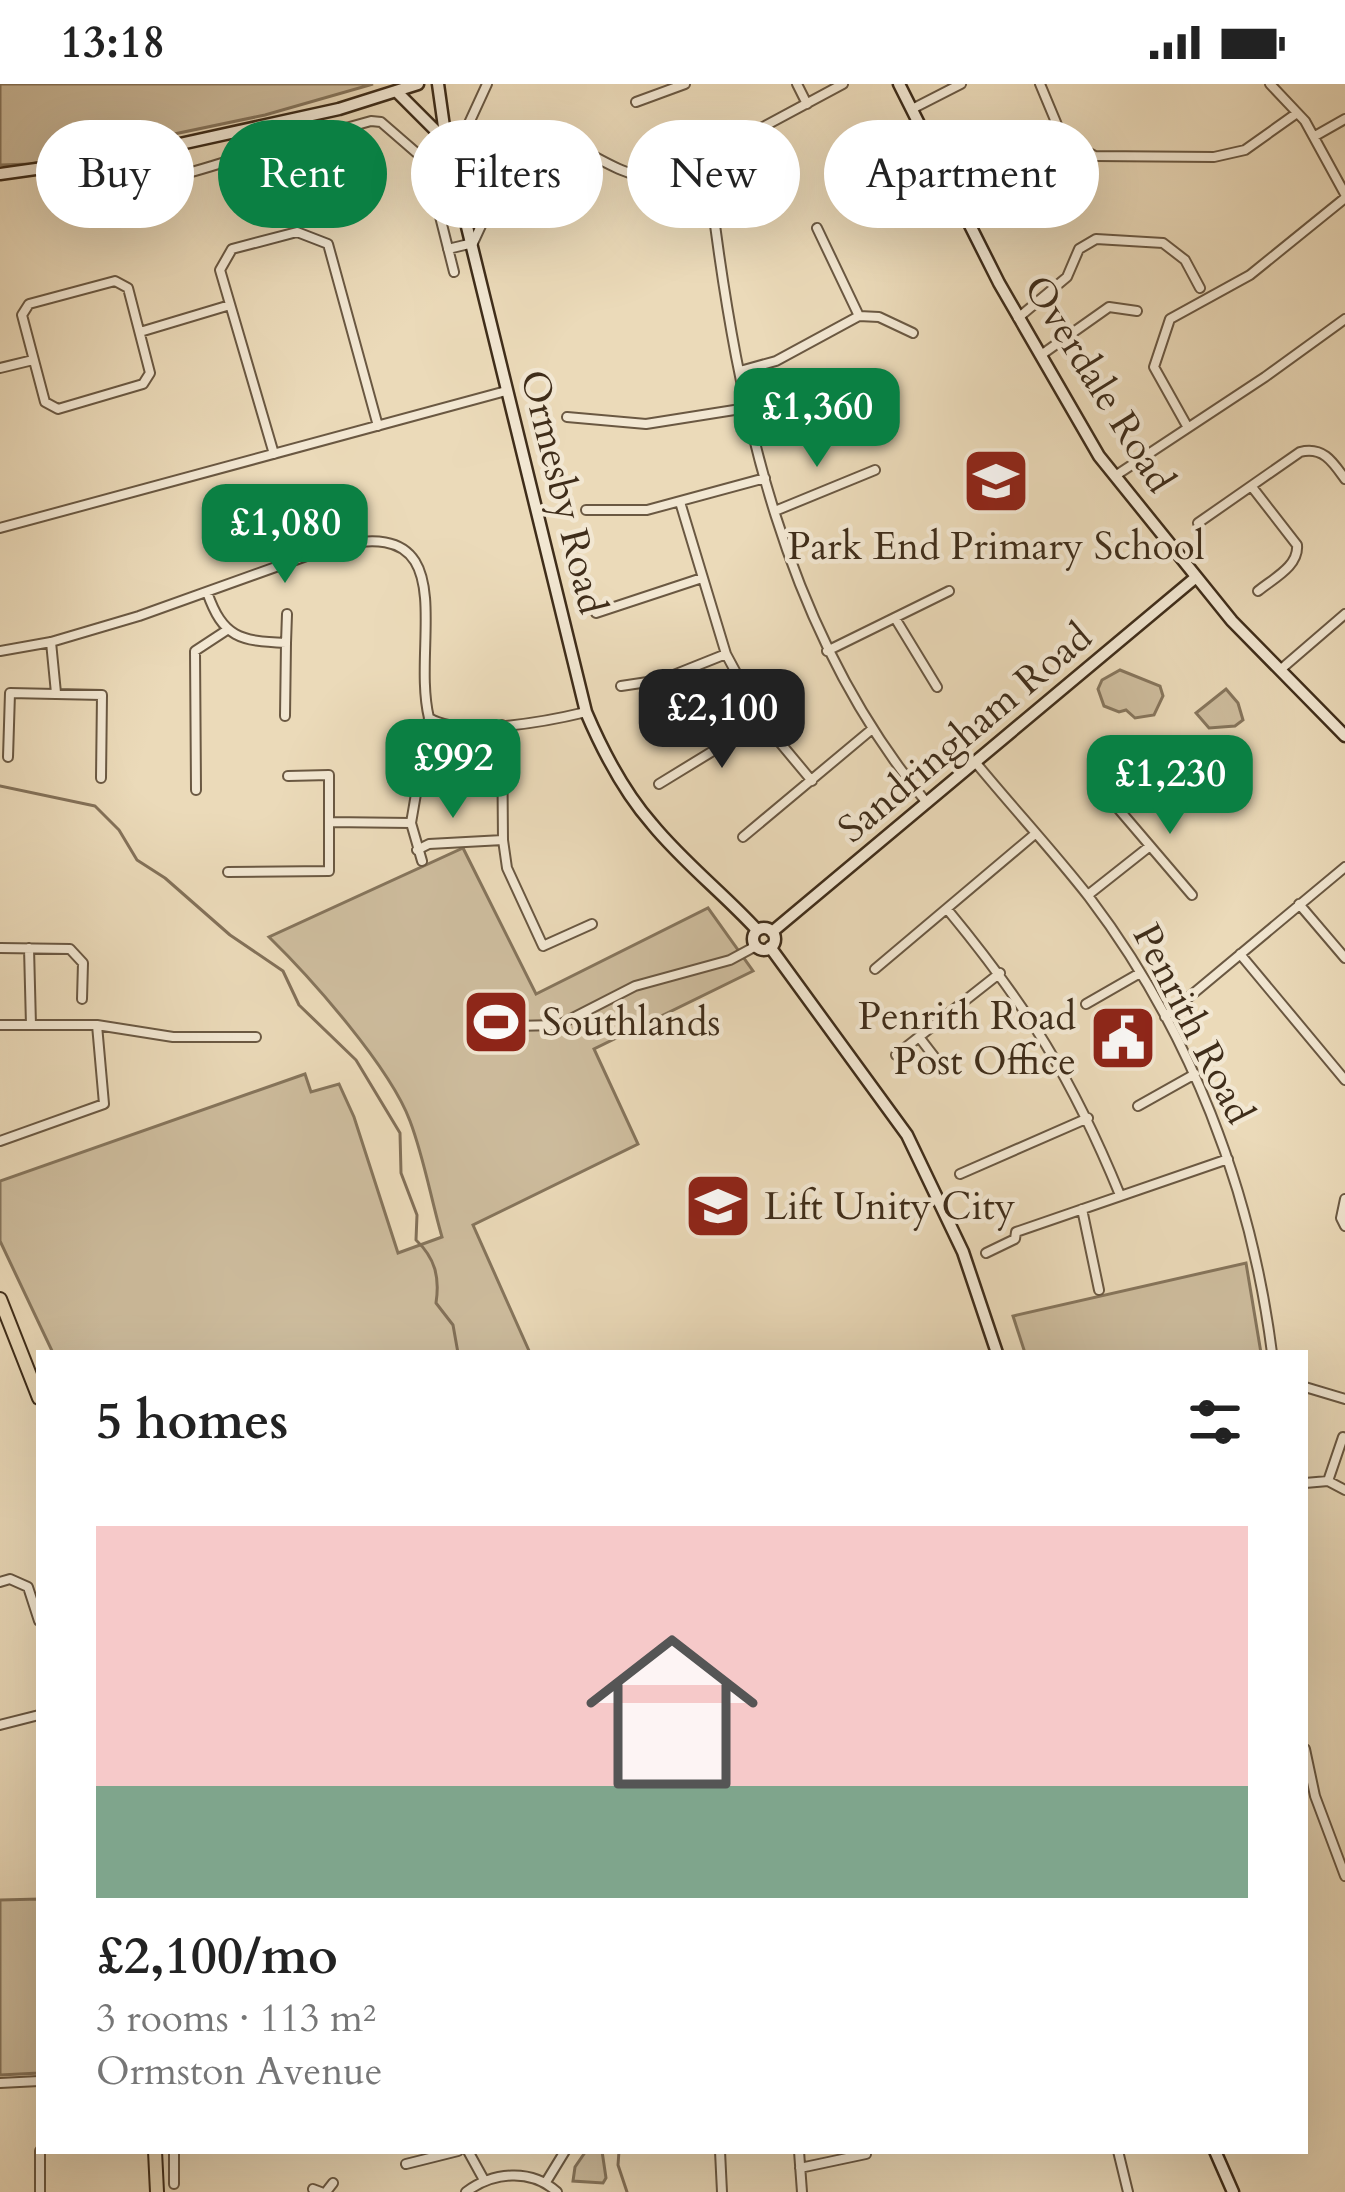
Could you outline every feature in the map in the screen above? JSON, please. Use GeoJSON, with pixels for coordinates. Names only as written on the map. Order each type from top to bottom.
{"type":"FeatureCollection","features":[{"type":"Feature","properties":{"kind":"main road"},"geometry":{"type":"LineString","coordinates":[[0,1299],[36,1390]]}},
{"type":"Feature","properties":{"kind":"main road"},"geometry":{"type":"LineString","coordinates":[[155,2154],[157,2192]]}},
{"type":"Feature","properties":{"kind":"street"},"geometry":{"type":"LineString","coordinates":[[194,139],[338,109],[418,84]]}},
{"type":"Feature","properties":{"kind":"street","name":"Ormesby Road"},"geometry":{"type":"LineString","coordinates":[[438,84],[443,120]]}},
{"type":"Feature","properties":{"kind":"street"},"geometry":{"type":"LineString","coordinates":[[448,249],[473,243],[485,217],[464,134],[487,84]]}},
{"type":"Feature","properties":{"kind":"street"},"geometry":{"type":"LineString","coordinates":[[636,102],[685,84]]}},
{"type":"Feature","properties":{"kind":"street"},"geometry":{"type":"LineString","coordinates":[[797,84],[807,104]]}},
{"type":"Feature","properties":{"kind":"street"},"geometry":{"type":"LineString","coordinates":[[777,120],[843,84]]}},
{"type":"Feature","properties":{"kind":"street","name":"Overdale Road"},"geometry":{"type":"LineString","coordinates":[[899,84],[1018,318],[1114,476],[1195,578],[1345,736]]}},
{"type":"Feature","properties":{"kind":"street"},"geometry":{"type":"LineString","coordinates":[[914,108],[961,84]]}},
{"type":"Feature","properties":{"kind":"street"},"geometry":{"type":"LineString","coordinates":[[1040,84],[1063,139],[1095,156],[1229,154],[1245,150],[1297,113]]}},
{"type":"Feature","properties":{"kind":"street"},"geometry":{"type":"LineString","coordinates":[[1187,426],[1154,367],[1169,319],[1250,275],[1345,196],[1314,136],[1270,84]]}},
{"type":"Feature","properties":{"kind":"street"},"geometry":{"type":"LineString","coordinates":[[396,91],[425,120]]}},
{"type":"Feature","properties":{"kind":"street"},"geometry":{"type":"LineString","coordinates":[[1314,136],[1345,119]]}},
{"type":"Feature","properties":{"kind":"street"},"geometry":{"type":"LineString","coordinates":[[387,128],[426,161],[454,272]]}},
{"type":"Feature","properties":{"kind":"street"},"geometry":{"type":"LineString","coordinates":[[0,174],[36,170]]}},
{"type":"Feature","properties":{"kind":"street","name":"Ormesby Road"},"geometry":{"type":"LineString","coordinates":[[469,228],[586,712],[629,796],[654,828],[758,930]]}},
{"type":"Feature","properties":{"kind":"street"},"geometry":{"type":"LineString","coordinates":[[717,228],[747,408],[810,616],[871,730],[927,803]]}},
{"type":"Feature","properties":{"kind":"street"},"geometry":{"type":"LineString","coordinates":[[817,229],[859,316]]}},
{"type":"Feature","properties":{"kind":"street"},"geometry":{"type":"LineString","coordinates":[[274,454],[220,270],[232,249],[297,232],[328,244],[378,426]]}},
{"type":"Feature","properties":{"kind":"street"},"geometry":{"type":"LineString","coordinates":[[1018,318],[1067,277],[1079,249],[1096,239],[1163,243],[1190,269],[1200,289]]}},
{"type":"Feature","properties":{"kind":"street"},"geometry":{"type":"LineString","coordinates":[[1176,275],[1190,269]]}},
{"type":"Feature","properties":{"kind":"street"},"geometry":{"type":"LineString","coordinates":[[116,281],[128,288],[140,332],[150,373],[143,384],[58,409],[45,402],[22,315],[29,304],[116,281]]}},
{"type":"Feature","properties":{"kind":"street"},"geometry":{"type":"LineString","coordinates":[[140,332],[231,305]]}},
{"type":"Feature","properties":{"kind":"street"},"geometry":{"type":"LineString","coordinates":[[1039,356],[1109,307],[1138,311]]}},
{"type":"Feature","properties":{"kind":"street"},"geometry":{"type":"LineString","coordinates":[[740,371],[776,361],[859,316],[879,317],[913,333]]}},
{"type":"Feature","properties":{"kind":"street"},"geometry":{"type":"LineString","coordinates":[[1114,476],[1345,320]]}},
{"type":"Feature","properties":{"kind":"street"},"geometry":{"type":"LineString","coordinates":[[0,368],[33,360]]}},
{"type":"Feature","properties":{"kind":"street"},"geometry":{"type":"LineString","coordinates":[[0,528],[506,391]]}},
{"type":"Feature","properties":{"kind":"street"},"geometry":{"type":"LineString","coordinates":[[567,417],[646,424],[747,408]]}},
{"type":"Feature","properties":{"kind":"street"},"geometry":{"type":"LineString","coordinates":[[1198,523],[1307,450],[1323,453],[1341,466],[1345,479]]}},
{"type":"Feature","properties":{"kind":"street"},"geometry":{"type":"LineString","coordinates":[[776,511],[875,470]]}},
{"type":"Feature","properties":{"kind":"street"},"geometry":{"type":"LineString","coordinates":[[586,510],[629,512],[766,478]]}},
{"type":"Feature","properties":{"kind":"street"},"geometry":{"type":"LineString","coordinates":[[1252,487],[1298,552],[1295,560],[1258,591]]}},
{"type":"Feature","properties":{"kind":"street"},"geometry":{"type":"LineString","coordinates":[[680,502],[726,654],[762,721],[812,781]]}},
{"type":"Feature","properties":{"kind":"street"},"geometry":{"type":"LineString","coordinates":[[0,651],[51,642],[357,540],[395,543],[407,550],[424,576],[429,718],[411,823],[422,861]]}},
{"type":"Feature","properties":{"kind":"street"},"geometry":{"type":"LineString","coordinates":[[596,613],[702,578]]}},
{"type":"Feature","properties":{"kind":"street","name":"Sandringham Road"},"geometry":{"type":"LineString","coordinates":[[772,932],[1195,578]]}},
{"type":"Feature","properties":{"kind":"street"},"geometry":{"type":"LineString","coordinates":[[827,651],[950,590]]}},
{"type":"Feature","properties":{"kind":"street"},"geometry":{"type":"LineString","coordinates":[[207,591],[227,630],[251,642],[286,643]]}},
{"type":"Feature","properties":{"kind":"street"},"geometry":{"type":"LineString","coordinates":[[285,716],[287,614]]}},
{"type":"Feature","properties":{"kind":"street"},"geometry":{"type":"LineString","coordinates":[[1279,671],[1345,614]]}},
{"type":"Feature","properties":{"kind":"street"},"geometry":{"type":"LineString","coordinates":[[896,618],[937,687]]}},
{"type":"Feature","properties":{"kind":"street"},"geometry":{"type":"LineString","coordinates":[[196,790],[195,651],[227,630]]}},
{"type":"Feature","properties":{"kind":"street"},"geometry":{"type":"LineString","coordinates":[[51,642],[56,694]]}},
{"type":"Feature","properties":{"kind":"street"},"geometry":{"type":"LineString","coordinates":[[622,686],[661,680],[726,654]]}},
{"type":"Feature","properties":{"kind":"street"},"geometry":{"type":"LineString","coordinates":[[8,757],[10,693],[102,694],[101,778]]}},
{"type":"Feature","properties":{"kind":"street"},"geometry":{"type":"LineString","coordinates":[[429,718],[444,725],[502,725],[547,722],[586,712]]}},
{"type":"Feature","properties":{"kind":"street"},"geometry":{"type":"LineString","coordinates":[[658,784],[762,721]]}},
{"type":"Feature","properties":{"kind":"street"},"geometry":{"type":"LineString","coordinates":[[502,725],[503,840],[516,896],[543,946],[592,924]]}},
{"type":"Feature","properties":{"kind":"street"},"geometry":{"type":"LineString","coordinates":[[743,837],[871,730]]}},
{"type":"Feature","properties":{"kind":"street","name":"Penrith Road"},"geometry":{"type":"LineString","coordinates":[[976,763],[1088,896],[1140,973],[1195,1074],[1251,1231],[1271,1350]]}},
{"type":"Feature","properties":{"kind":"street"},"geometry":{"type":"LineString","coordinates":[[228,872],[329,871],[329,775],[287,776]]}},
{"type":"Feature","properties":{"kind":"street"},"geometry":{"type":"LineString","coordinates":[[1116,806],[1192,895]]}},
{"type":"Feature","properties":{"kind":"street"},"geometry":{"type":"LineString","coordinates":[[329,822],[411,823]]}},
{"type":"Feature","properties":{"kind":"street"},"geometry":{"type":"LineString","coordinates":[[874,969],[1035,834]]}},
{"type":"Feature","properties":{"kind":"street"},"geometry":{"type":"LineString","coordinates":[[417,850],[429,844],[503,840]]}},
{"type":"Feature","properties":{"kind":"street"},"geometry":{"type":"LineString","coordinates":[[1088,896],[1150,846]]}},
{"type":"Feature","properties":{"kind":"street"},"geometry":{"type":"LineString","coordinates":[[1165,1017],[1345,867]]}},
{"type":"Feature","properties":{"kind":"street"},"geometry":{"type":"LineString","coordinates":[[1299,904],[1345,958]]}},
{"type":"Feature","properties":{"kind":"street"},"geometry":{"type":"LineString","coordinates":[[947,909],[1000,973],[1049,1044],[1088,1118],[1120,1195]]}},
{"type":"Feature","properties":{"kind":"street"},"geometry":{"type":"LineString","coordinates":[[756,946],[753,937],[758,930],[772,932],[770,947],[907,1135],[963,1252],[997,1350]]}},
{"type":"Feature","properties":{"kind":"street"},"geometry":{"type":"LineString","coordinates":[[475,1044],[512,1027],[559,1025],[635,986],[730,960],[756,946],[770,947]]}},
{"type":"Feature","properties":{"kind":"street"},"geometry":{"type":"LineString","coordinates":[[0,948],[70,949],[83,963],[82,999]]}},
{"type":"Feature","properties":{"kind":"street"},"geometry":{"type":"LineString","coordinates":[[29,948],[31,1025]]}},
{"type":"Feature","properties":{"kind":"street"},"geometry":{"type":"LineString","coordinates":[[1240,954],[1345,1080]]}},
{"type":"Feature","properties":{"kind":"street"},"geometry":{"type":"LineString","coordinates":[[896,1055],[909,1051],[919,1037],[1000,973]]}},
{"type":"Feature","properties":{"kind":"street"},"geometry":{"type":"LineString","coordinates":[[1086,1004],[1140,973]]}},
{"type":"Feature","properties":{"kind":"street"},"geometry":{"type":"LineString","coordinates":[[0,1025],[97,1025],[173,1037],[256,1037]]}},
{"type":"Feature","properties":{"kind":"street"},"geometry":{"type":"LineString","coordinates":[[0,1141],[104,1104],[97,1025]]}},
{"type":"Feature","properties":{"kind":"street"},"geometry":{"type":"LineString","coordinates":[[919,1037],[939,1063]]}},
{"type":"Feature","properties":{"kind":"street"},"geometry":{"type":"LineString","coordinates":[[1138,1106],[1195,1074]]}},
{"type":"Feature","properties":{"kind":"street"},"geometry":{"type":"LineString","coordinates":[[960,1174],[1088,1118]]}},
{"type":"Feature","properties":{"kind":"street"},"geometry":{"type":"LineString","coordinates":[[986,1253],[1015,1239],[1016,1232],[1228,1159]]}},
{"type":"Feature","properties":{"kind":"street"},"geometry":{"type":"LineString","coordinates":[[1345,1199],[1341,1218],[1345,1226]]}},
{"type":"Feature","properties":{"kind":"street"},"geometry":{"type":"LineString","coordinates":[[1082,1209],[1099,1290]]}},
{"type":"Feature","properties":{"kind":"street"},"geometry":{"type":"LineString","coordinates":[[1308,1388],[1343,1395]]}},
{"type":"Feature","properties":{"kind":"street"},"geometry":{"type":"LineString","coordinates":[[1328,1481],[1343,1437]]}},
{"type":"Feature","properties":{"kind":"street"},"geometry":{"type":"LineString","coordinates":[[1308,1483],[1328,1481],[1345,1490]]}},
{"type":"Feature","properties":{"kind":"street"},"geometry":{"type":"LineString","coordinates":[[0,1582],[10,1579],[28,1587],[36,1612]]}},
{"type":"Feature","properties":{"kind":"street"},"geometry":{"type":"LineString","coordinates":[[0,1725],[36,1716]]}},
{"type":"Feature","properties":{"kind":"street"},"geometry":{"type":"LineString","coordinates":[[1308,1763],[1345,1876]]}},
{"type":"Feature","properties":{"kind":"street"},"geometry":{"type":"LineString","coordinates":[[0,2083],[36,2081]]}},
{"type":"Feature","properties":{"kind":"street"},"geometry":{"type":"LineString","coordinates":[[40,2154],[40,2192]]}},
{"type":"Feature","properties":{"kind":"street"},"geometry":{"type":"LineString","coordinates":[[174,2154],[174,2184]]}},
{"type":"Feature","properties":{"kind":"street"},"geometry":{"type":"LineString","coordinates":[[470,2154],[484,2180]]}},
{"type":"Feature","properties":{"kind":"street"},"geometry":{"type":"LineString","coordinates":[[546,2182],[563,2154]]}},
{"type":"Feature","properties":{"kind":"street"},"geometry":{"type":"LineString","coordinates":[[720,2154],[722,2192]]}},
{"type":"Feature","properties":{"kind":"street"},"geometry":{"type":"LineString","coordinates":[[799,2154],[802,2192]]}},
{"type":"Feature","properties":{"kind":"street"},"geometry":{"type":"LineString","coordinates":[[800,2168],[866,2154]]}},
{"type":"Feature","properties":{"kind":"street"},"geometry":{"type":"LineString","coordinates":[[1119,2154],[1128,2192]]}},
{"type":"Feature","properties":{"kind":"street"},"geometry":{"type":"LineString","coordinates":[[1216,2154],[1232,2192]]}},
{"type":"Feature","properties":{"kind":"street"},"geometry":{"type":"LineString","coordinates":[[406,2164],[418,2157]]}},
{"type":"Feature","properties":{"kind":"street"},"geometry":{"type":"LineString","coordinates":[[466,2192],[484,2180],[517,2175],[546,2182],[557,2192]]}},
{"type":"Feature","properties":{"kind":"street"},"geometry":{"type":"LineString","coordinates":[[320,2191],[333,2183]]}},
{"type":"Feature","properties":{"kind":"shaded area"},"geometry":{"type":"Polygon","coordinates":[[[0,84],[373,84],[265,115],[218,120],[218,125],[194,130],[194,120],[36,120],[36,163],[0,165],[0,84]]]}},
{"type":"Feature","properties":{"kind":"shaded area"},"geometry":{"type":"Polygon","coordinates":[[[1120,670],[1160,686],[1163,696],[1154,715],[1135,718],[1126,710],[1104,706],[1098,689],[1102,680],[1120,670]]]}},
{"type":"Feature","properties":{"kind":"shaded area"},"geometry":{"type":"Polygon","coordinates":[[[1226,689],[1238,703],[1243,720],[1235,726],[1209,728],[1196,713],[1226,689]]]}},
{"type":"Feature","properties":{"kind":"shaded area"},"geometry":{"type":"Polygon","coordinates":[[[463,848],[536,994],[708,908],[753,971],[594,1049],[638,1144],[473,1225],[529,1350],[52,1350],[0,1241],[0,1181],[305,1074],[311,1092],[339,1084],[398,1253],[442,1237],[419,1149],[400,1099],[348,1024],[269,937],[463,848]]]}},
{"type":"Feature","properties":{"kind":"shaded area"},"geometry":{"type":"Polygon","coordinates":[[[1246,1263],[1260,1350],[1024,1350],[1013,1316],[1246,1263]]]}},
{"type":"Feature","properties":{"kind":"shaded area"},"geometry":{"type":"Polygon","coordinates":[[[36,1899],[36,2073],[0,2075],[0,1900],[36,1899]]]}},
{"type":"Feature","properties":{"kind":"shaded area"},"geometry":{"type":"Polygon","coordinates":[[[584,2154],[602,2154],[606,2178],[603,2183],[573,2181],[584,2154]]]}},
{"type":"Feature","properties":{"kind":"waterway"},"geometry":{"type":"LineString","coordinates":[[0,786],[95,806],[119,830],[137,860],[283,971],[299,1005],[356,1060],[400,1133],[401,1173],[417,1215],[416,1240],[435,1268],[436,1303],[453,1325],[457,1350]]}},
{"type":"Feature","properties":{"kind":"waterway"},"geometry":{"type":"LineString","coordinates":[[619,2154],[627,2192]]}},
{"type":"Feature","properties":{"kind":"place","name":"Park End Primary School"},"geometry":{"type":"Point","coordinates":[996,481]}},
{"type":"Feature","properties":{"kind":"place","name":"Southlands"},"geometry":{"type":"Point","coordinates":[496,1022]}},
{"type":"Feature","properties":{"kind":"place","name":"Penrith Road Post Office"},"geometry":{"type":"Point","coordinates":[1123,1038]}},
{"type":"Feature","properties":{"kind":"place","name":"Lift Unity City"},"geometry":{"type":"Point","coordinates":[718,1206]}}]}
